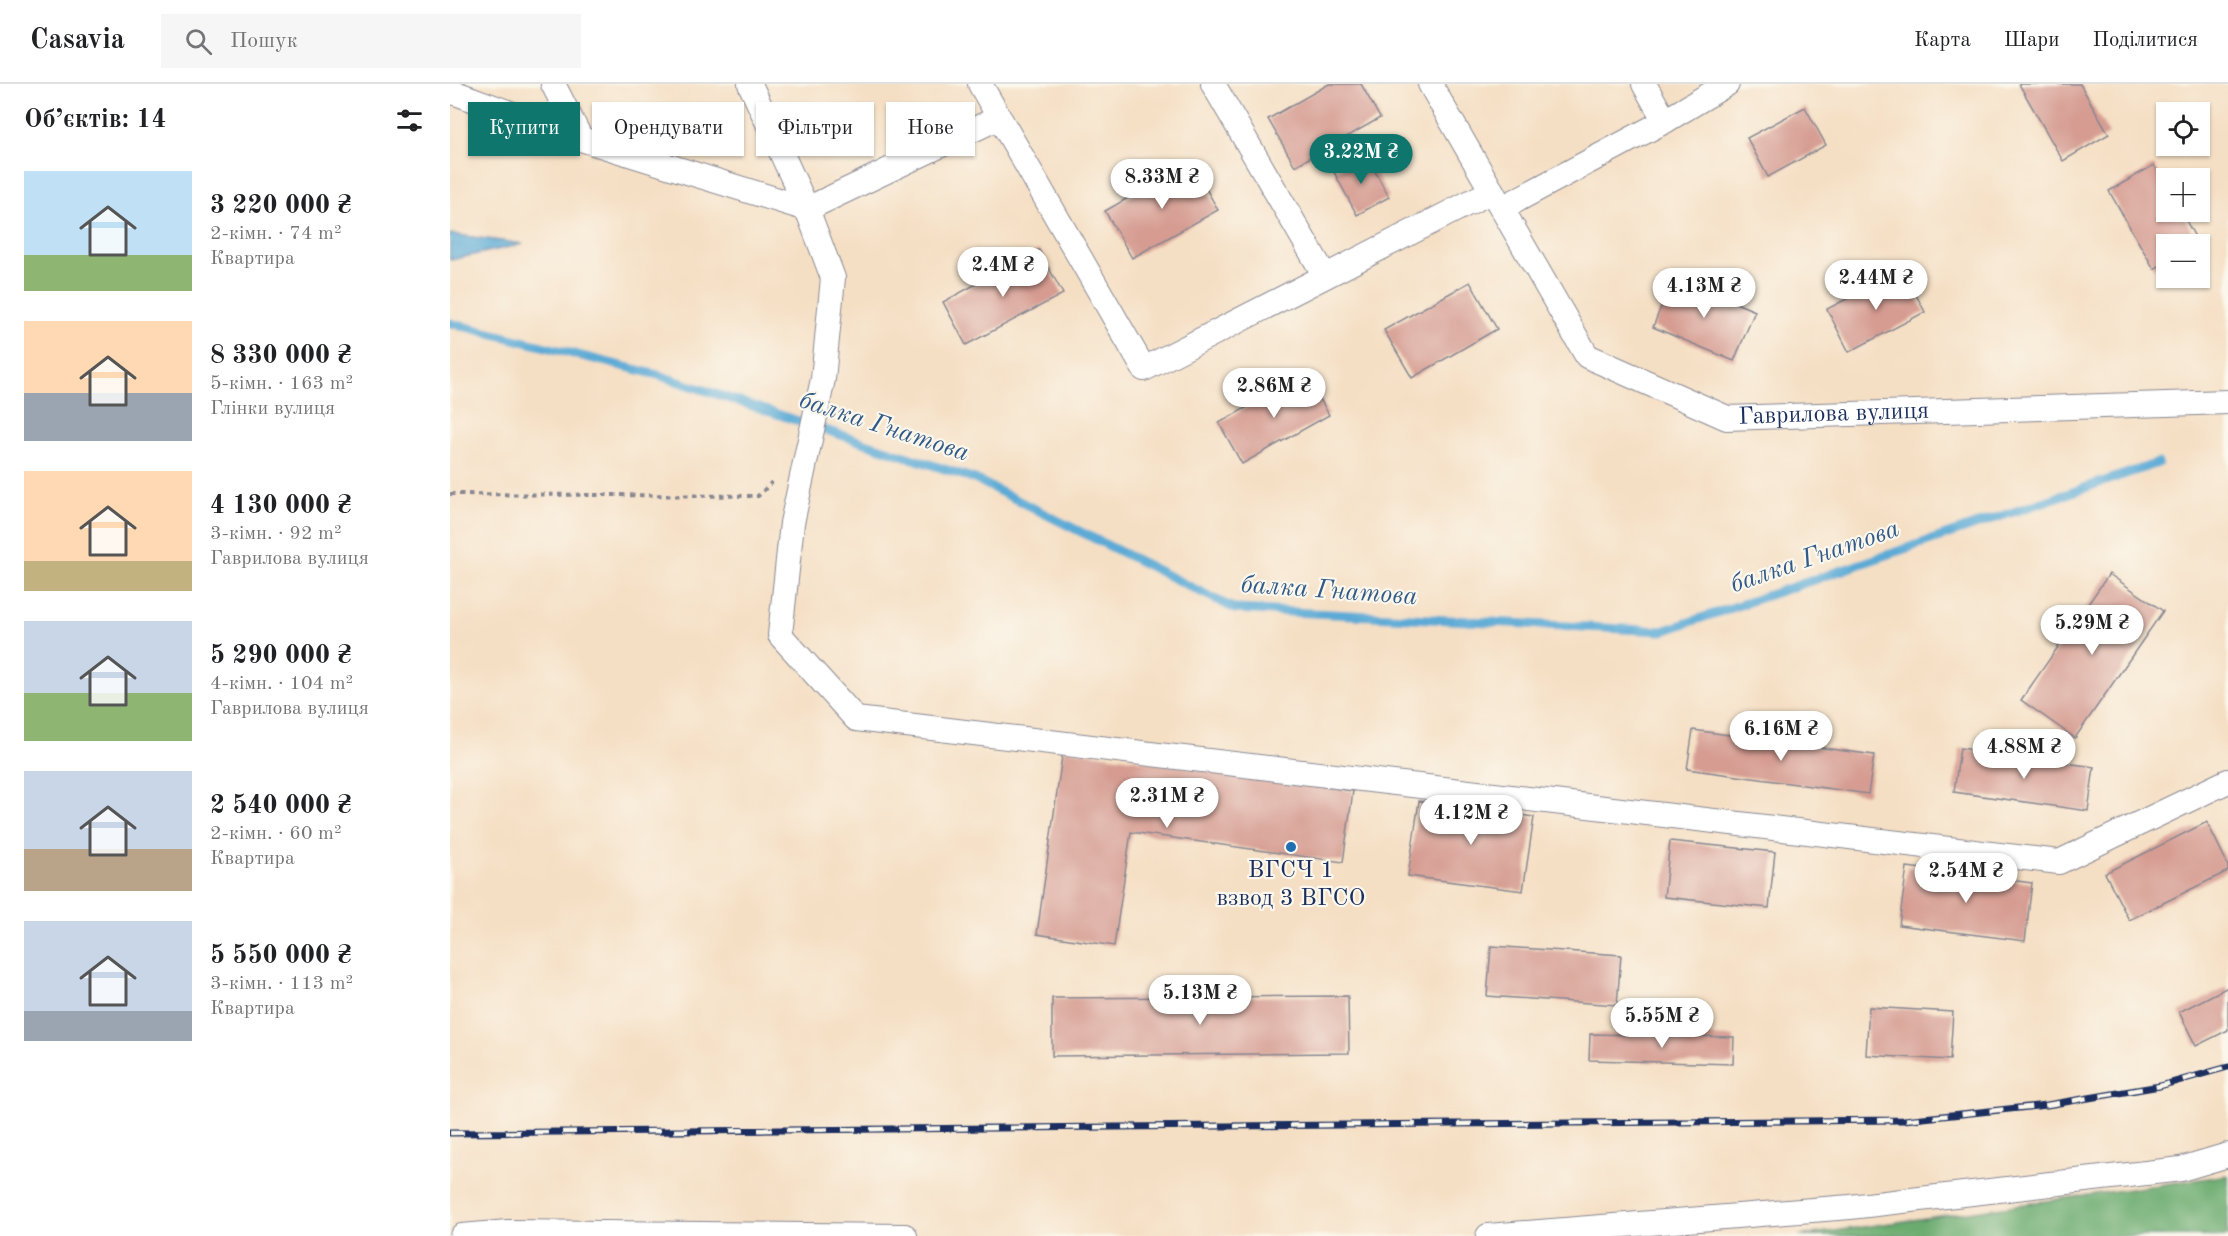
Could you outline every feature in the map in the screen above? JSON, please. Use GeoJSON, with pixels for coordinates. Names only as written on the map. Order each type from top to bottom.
{"type":"FeatureCollection","features":[{"type":"Feature","properties":{"kind":"street"},"geometry":{"type":"LineString","coordinates":[[553,84],[582,139]]}},
{"type":"Feature","properties":{"kind":"street"},"geometry":{"type":"LineString","coordinates":[[750,84],[807,209],[833,278],[823,379],[792,523],[780,635],[856,719],[2059,862],[2228,781]]}},
{"type":"Feature","properties":{"kind":"street"},"geometry":{"type":"LineString","coordinates":[[980,84],[1144,369],[1326,276],[1497,200],[1665,121],[1727,84]]}},
{"type":"Feature","properties":{"kind":"street"},"geometry":{"type":"LineString","coordinates":[[1213,84],[1326,276]]}},
{"type":"Feature","properties":{"kind":"street","name":"Гаврилова вулиця"},"geometry":{"type":"LineString","coordinates":[[1430,84],[1587,356],[1727,418],[2228,402]]}},
{"type":"Feature","properties":{"kind":"street"},"geometry":{"type":"LineString","coordinates":[[1644,84],[1665,121]]}},
{"type":"Feature","properties":{"kind":"street"},"geometry":{"type":"LineString","coordinates":[[450,91],[582,139],[807,209],[998,118]]}},
{"type":"Feature","properties":{"kind":"street"},"geometry":{"type":"LineString","coordinates":[[1488,1236],[1850,1207],[2181,1169],[2228,1155]]}},
{"type":"Feature","properties":{"kind":"street"},"geometry":{"type":"LineString","coordinates":[[462,1236],[508,1232],[905,1236]]}},
{"type":"Feature","properties":{"kind":"path"},"geometry":{"type":"LineString","coordinates":[[450,494],[758,496],[773,481]]}},
{"type":"Feature","properties":{"kind":"green space"},"geometry":{"type":"Polygon","coordinates":[[[2228,1175],[2228,1236],[1799,1236],[2228,1175]]]}},
{"type":"Feature","properties":{"kind":"water"},"geometry":{"type":"Polygon","coordinates":[[[450,234],[523,244],[450,260],[450,234]]]}},
{"type":"Feature","properties":{"kind":"building"},"geometry":{"type":"Polygon","coordinates":[[[1329,84],[1361,84],[1380,118],[1295,166],[1268,119],[1329,84]]]}},
{"type":"Feature","properties":{"kind":"building"},"geometry":{"type":"Polygon","coordinates":[[[2019,84],[2080,84],[2109,134],[2063,161],[2019,84]]]}},
{"type":"Feature","properties":{"kind":"building"},"geometry":{"type":"Polygon","coordinates":[[[1805,107],[1826,145],[1768,177],[1747,138],[1805,107]]]}},
{"type":"Feature","properties":{"kind":"building"},"geometry":{"type":"Polygon","coordinates":[[[1366,155],[1389,197],[1357,215],[1334,172],[1366,155]]]}},
{"type":"Feature","properties":{"kind":"building"},"geometry":{"type":"Polygon","coordinates":[[[1191,162],[1218,210],[1132,258],[1105,211],[1191,162]]]}},
{"type":"Feature","properties":{"kind":"building"},"geometry":{"type":"Polygon","coordinates":[[[2154,165],[2156,168],[2156,222],[2187,222],[2193,234],[2156,234],[2156,268],[2154,269],[2109,191],[2154,165]]]}},
{"type":"Feature","properties":{"kind":"building"},"geometry":{"type":"Polygon","coordinates":[[[1039,250],[1063,294],[966,345],[943,302],[1039,250]]]}},
{"type":"Feature","properties":{"kind":"building"},"geometry":{"type":"Polygon","coordinates":[[[1903,270],[1925,312],[1849,352],[1827,309],[1903,270]]]}},
{"type":"Feature","properties":{"kind":"building"},"geometry":{"type":"Polygon","coordinates":[[[1673,277],[1755,311],[1734,361],[1653,327],[1673,277]]]}},
{"type":"Feature","properties":{"kind":"building"},"geometry":{"type":"Polygon","coordinates":[[[1470,282],[1497,329],[1412,378],[1384,330],[1470,282]]]}},
{"type":"Feature","properties":{"kind":"building"},"geometry":{"type":"Polygon","coordinates":[[[1306,374],[1329,415],[1242,464],[1219,423],[1306,374]]]}},
{"type":"Feature","properties":{"kind":"building"},"geometry":{"type":"Polygon","coordinates":[[[2109,574],[2163,611],[2075,738],[2021,700],[2109,574]]]}},
{"type":"Feature","properties":{"kind":"building"},"geometry":{"type":"Polygon","coordinates":[[[1693,730],[1874,755],[1868,794],[1687,769],[1693,730]]]}},
{"type":"Feature","properties":{"kind":"building"},"geometry":{"type":"Polygon","coordinates":[[[1960,748],[2094,767],[2088,811],[1954,792],[1960,748]]]}},
{"type":"Feature","properties":{"kind":"building","name":"ВГСЧ 1 взвод 3 ВГСО"},"geometry":{"type":"Polygon","coordinates":[[[1063,749],[1353,791],[1343,862],[1131,832],[1114,946],[1037,934],[1063,749]]]}},
{"type":"Feature","properties":{"kind":"building"},"geometry":{"type":"Polygon","coordinates":[[[1419,801],[1534,817],[1523,891],[1408,876],[1419,801]]]}},
{"type":"Feature","properties":{"kind":"building"},"geometry":{"type":"Polygon","coordinates":[[[2207,822],[2228,865],[2228,871],[2129,920],[2105,873],[2207,822]]]}},
{"type":"Feature","properties":{"kind":"building"},"geometry":{"type":"Polygon","coordinates":[[[1670,841],[1775,852],[1769,908],[1664,897],[1670,841]]]}},
{"type":"Feature","properties":{"kind":"building"},"geometry":{"type":"Polygon","coordinates":[[[1907,867],[2032,883],[2025,941],[1899,925],[1907,867]]]}},
{"type":"Feature","properties":{"kind":"building"},"geometry":{"type":"Polygon","coordinates":[[[1491,946],[1621,955],[1617,1005],[1487,996],[1491,946]]]}},
{"type":"Feature","properties":{"kind":"building"},"geometry":{"type":"Polygon","coordinates":[[[2228,987],[2228,1030],[2196,1046],[2179,1012],[2228,987]]]}},
{"type":"Feature","properties":{"kind":"building"},"geometry":{"type":"Polygon","coordinates":[[[1348,996],[1349,1053],[1052,1056],[1052,998],[1348,996]]]}},
{"type":"Feature","properties":{"kind":"building"},"geometry":{"type":"Polygon","coordinates":[[[1869,1007],[1953,1012],[1950,1060],[1866,1055],[1869,1007]]]}},
{"type":"Feature","properties":{"kind":"building"},"geometry":{"type":"Polygon","coordinates":[[[1590,1034],[1734,1037],[1733,1064],[1589,1060],[1590,1034]]]}},
{"type":"Feature","properties":{"kind":"waterway","name":"балка Гнатова"},"geometry":{"type":"LineString","coordinates":[[450,323],[658,375],[975,479],[1235,609],[1663,631],[2158,463]]}},
{"type":"Feature","properties":{"kind":"railway"},"geometry":{"type":"LineString","coordinates":[[450,1133],[1904,1120],[2047,1105],[2160,1086],[2228,1067]]}},
{"type":"Feature","properties":{"kind":"place","name":"ВГСЧ 1 взвод 3 ВГСО"},"geometry":{"type":"Point","coordinates":[1291,847]}}]}
